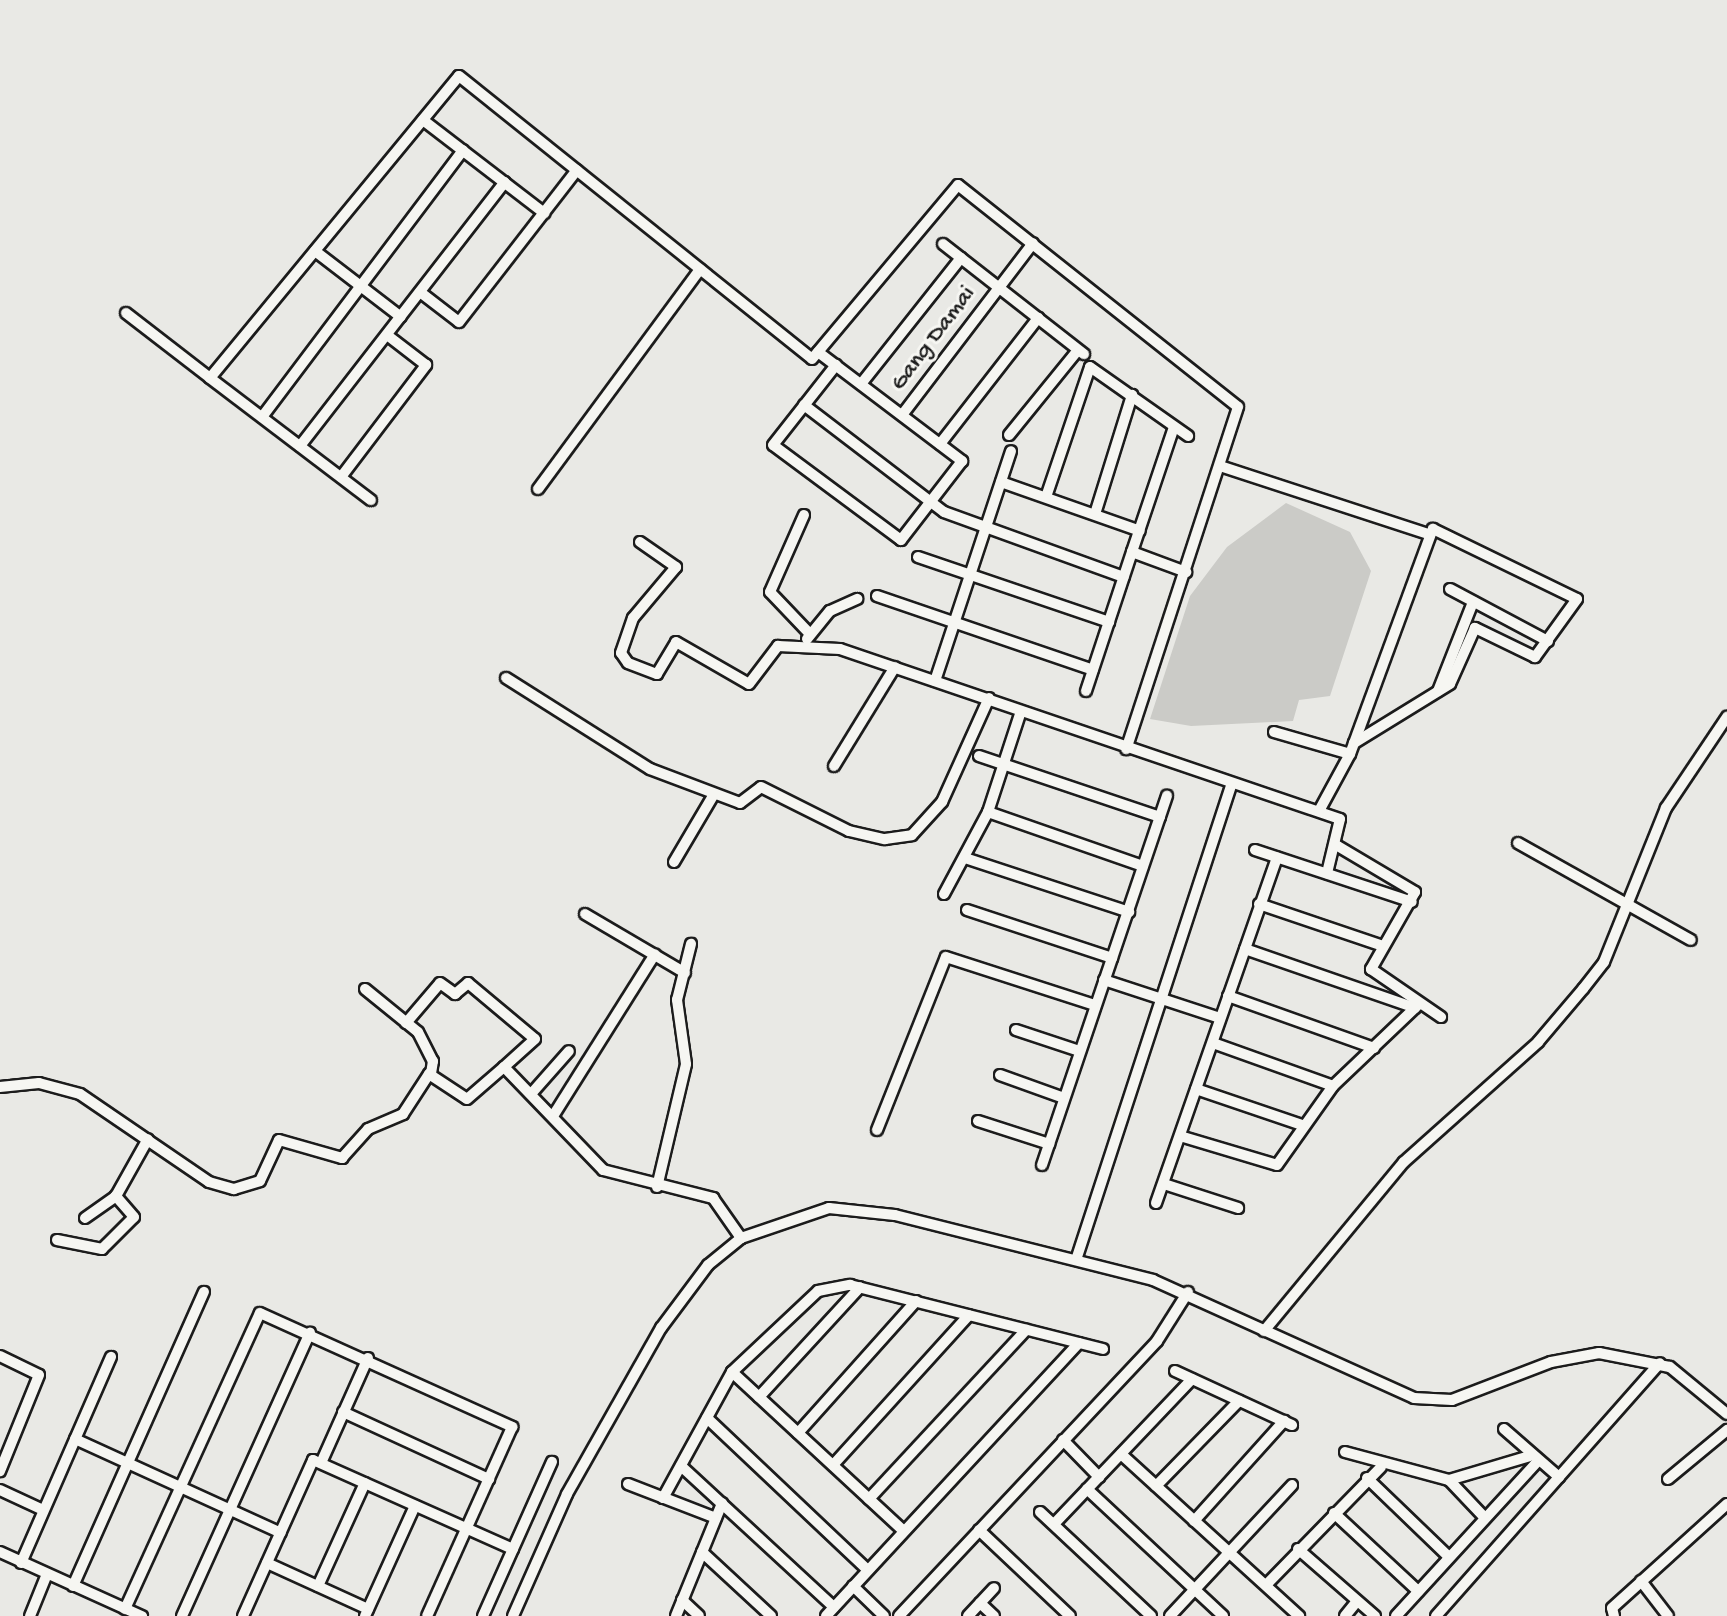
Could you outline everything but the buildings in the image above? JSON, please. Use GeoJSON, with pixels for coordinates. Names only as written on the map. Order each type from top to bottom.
{"type":"FeatureCollection","features":[{"type":"Feature","properties":{"kind":"street"},"geometry":{"type":"LineString","coordinates":[[210,378],[459,76],[812,359],[958,185],[1237,404],[1186,572],[1126,749]]}},
{"type":"Feature","properties":{"kind":"street"},"geometry":{"type":"LineString","coordinates":[[423,120],[544,213]]}},
{"type":"Feature","properties":{"kind":"street"},"geometry":{"type":"LineString","coordinates":[[262,417],[363,288],[463,150]]}},
{"type":"Feature","properties":{"kind":"street"},"geometry":{"type":"LineString","coordinates":[[420,292],[459,322],[577,170]]}},
{"type":"Feature","properties":{"kind":"street"},"geometry":{"type":"LineString","coordinates":[[300,446],[505,182]]}},
{"type":"Feature","properties":{"kind":"street","name":"Gang Damai"},"geometry":{"type":"LineString","coordinates":[[902,415],[1033,243]]}},
{"type":"Feature","properties":{"kind":"street"},"geometry":{"type":"LineString","coordinates":[[943,244],[1081,352],[1009,435]]}},
{"type":"Feature","properties":{"kind":"street"},"geometry":{"type":"LineString","coordinates":[[315,251],[401,317]]}},
{"type":"Feature","properties":{"kind":"street"},"geometry":{"type":"LineString","coordinates":[[861,384],[961,258]]}},
{"type":"Feature","properties":{"kind":"street"},"geometry":{"type":"LineString","coordinates":[[538,489],[700,269]]}},
{"type":"Feature","properties":{"kind":"street"},"geometry":{"type":"LineString","coordinates":[[126,313],[371,500]]}},
{"type":"Feature","properties":{"kind":"street"},"geometry":{"type":"LineString","coordinates":[[940,444],[1038,318]]}},
{"type":"Feature","properties":{"kind":"street"},"geometry":{"type":"LineString","coordinates":[[341,477],[426,365],[387,335]]}},
{"type":"Feature","properties":{"kind":"street"},"geometry":{"type":"LineString","coordinates":[[818,352],[836,365],[962,461],[901,540],[773,445],[836,365]]}},
{"type":"Feature","properties":{"kind":"street"},"geometry":{"type":"LineString","coordinates":[[1046,497],[1088,369],[1096,367],[1188,436]]}},
{"type":"Feature","properties":{"kind":"street"},"geometry":{"type":"LineString","coordinates":[[1095,514],[1132,395]]}},
{"type":"Feature","properties":{"kind":"street"},"geometry":{"type":"LineString","coordinates":[[804,405],[931,501],[985,529],[1124,577]]}},
{"type":"Feature","properties":{"kind":"street"},"geometry":{"type":"LineString","coordinates":[[1086,691],[1174,427]]}},
{"type":"Feature","properties":{"kind":"street"},"geometry":{"type":"LineString","coordinates":[[935,681],[1011,451]]}},
{"type":"Feature","properties":{"kind":"street"},"geometry":{"type":"LineString","coordinates":[[1220,466],[1428,534]]}},
{"type":"Feature","properties":{"kind":"street"},"geometry":{"type":"LineString","coordinates":[[1001,482],[1140,531]]}},
{"type":"Feature","properties":{"kind":"street"},"geometry":{"type":"LineString","coordinates":[[804,515],[770,592],[810,634]]}},
{"type":"Feature","properties":{"kind":"street"},"geometry":{"type":"LineString","coordinates":[[1319,811],[1350,754],[1428,534],[1437,528],[1459,536],[1577,599],[1548,641],[1530,658],[1475,628],[1450,684],[1354,743]]}},
{"type":"Feature","properties":{"kind":"street"},"geometry":{"type":"LineString","coordinates":[[640,542],[676,567],[633,618],[621,653],[628,663],[657,674],[676,642],[749,684],[778,646],[803,645],[895,667],[1341,821],[1327,873]]}},
{"type":"Feature","properties":{"kind":"street"},"geometry":{"type":"LineString","coordinates":[[1132,552],[1186,572]]}},
{"type":"Feature","properties":{"kind":"street"},"geometry":{"type":"LineString","coordinates":[[918,557],[1109,622]]}},
{"type":"Feature","properties":{"kind":"street"},"geometry":{"type":"LineString","coordinates":[[1450,589],[1548,641]]}},
{"type":"Feature","properties":{"kind":"street"},"geometry":{"type":"LineString","coordinates":[[877,596],[1093,670]]}},
{"type":"Feature","properties":{"kind":"street"},"geometry":{"type":"LineString","coordinates":[[803,645],[830,611],[857,599]]}},
{"type":"Feature","properties":{"kind":"street"},"geometry":{"type":"LineString","coordinates":[[1438,691],[1473,602]]}},
{"type":"Feature","properties":{"kind":"street"},"geometry":{"type":"LineString","coordinates":[[834,766],[895,667]]}},
{"type":"Feature","properties":{"kind":"street"},"geometry":{"type":"LineString","coordinates":[[506,678],[600,741],[714,794],[743,803],[761,787],[862,835],[912,835],[942,802],[989,698]]}},
{"type":"Feature","properties":{"kind":"street"},"geometry":{"type":"LineString","coordinates":[[944,894],[988,812],[1021,711]]}},
{"type":"Feature","properties":{"kind":"street"},"geometry":{"type":"LineString","coordinates":[[1264,1331],[1404,1162],[1538,1042],[1604,962],[1666,808],[1727,717]]}},
{"type":"Feature","properties":{"kind":"street"},"geometry":{"type":"LineString","coordinates":[[1274,732],[1350,754]]}},
{"type":"Feature","properties":{"kind":"street"},"geometry":{"type":"LineString","coordinates":[[979,756],[1160,817]]}},
{"type":"Feature","properties":{"kind":"street"},"geometry":{"type":"LineString","coordinates":[[1076,1260],[1231,785]]}},
{"type":"Feature","properties":{"kind":"street"},"geometry":{"type":"LineString","coordinates":[[674,862],[714,794]]}},
{"type":"Feature","properties":{"kind":"street"},"geometry":{"type":"LineString","coordinates":[[1042,1165],[1167,796]]}},
{"type":"Feature","properties":{"kind":"street"},"geometry":{"type":"LineString","coordinates":[[988,812],[1143,866]]}},
{"type":"Feature","properties":{"kind":"street"},"geometry":{"type":"LineString","coordinates":[[1518,843],[1628,898],[1691,940]]}},
{"type":"Feature","properties":{"kind":"street"},"geometry":{"type":"LineString","coordinates":[[1336,845],[1413,891],[1412,902],[1383,946],[1373,973],[1417,1006]]}},
{"type":"Feature","properties":{"kind":"street"},"geometry":{"type":"LineString","coordinates":[[1255,850],[1412,902]]}},
{"type":"Feature","properties":{"kind":"street"},"geometry":{"type":"LineString","coordinates":[[965,858],[1129,912]]}},
{"type":"Feature","properties":{"kind":"street"},"geometry":{"type":"LineString","coordinates":[[1156,1203],[1277,858]]}},
{"type":"Feature","properties":{"kind":"street"},"geometry":{"type":"LineString","coordinates":[[1259,904],[1383,946]]}},
{"type":"Feature","properties":{"kind":"street"},"geometry":{"type":"LineString","coordinates":[[967,910],[1112,958]]}},
{"type":"Feature","properties":{"kind":"street"},"geometry":{"type":"LineString","coordinates":[[585,914],[685,973]]}},
{"type":"Feature","properties":{"kind":"street"},"geometry":{"type":"LineString","coordinates":[[657,1187],[686,1064],[686,1028],[677,1009],[691,944]]}},
{"type":"Feature","properties":{"kind":"street"},"geometry":{"type":"LineString","coordinates":[[1245,949],[1417,1006],[1441,1017]]}},
{"type":"Feature","properties":{"kind":"street"},"geometry":{"type":"LineString","coordinates":[[553,1116],[655,954]]}},
{"type":"Feature","properties":{"kind":"street"},"geometry":{"type":"LineString","coordinates":[[877,1130],[946,957],[1095,1005]]}},
{"type":"Feature","properties":{"kind":"street"},"geometry":{"type":"LineString","coordinates":[[1104,980],[1220,1018]]}},
{"type":"Feature","properties":{"kind":"street"},"geometry":{"type":"LineString","coordinates":[[406,1023],[440,983],[455,994],[468,983],[535,1039],[467,1099],[431,1074]]}},
{"type":"Feature","properties":{"kind":"street"},"geometry":{"type":"LineString","coordinates":[[0,1087],[39,1083],[80,1094],[215,1186],[248,1186],[260,1181],[279,1140],[342,1158],[368,1129],[403,1114],[431,1074],[432,1058],[406,1023],[365,989]]}},
{"type":"Feature","properties":{"kind":"street"},"geometry":{"type":"LineString","coordinates":[[1228,996],[1374,1048]]}},
{"type":"Feature","properties":{"kind":"street"},"geometry":{"type":"LineString","coordinates":[[1180,1136],[1275,1166],[1333,1086],[1417,1006]]}},
{"type":"Feature","properties":{"kind":"street"},"geometry":{"type":"LineString","coordinates":[[1016,1030],[1079,1051]]}},
{"type":"Feature","properties":{"kind":"street"},"geometry":{"type":"LineString","coordinates":[[1213,1043],[1333,1086]]}},
{"type":"Feature","properties":{"kind":"street"},"geometry":{"type":"LineString","coordinates":[[531,1094],[569,1051]]}},
{"type":"Feature","properties":{"kind":"street"},"geometry":{"type":"LineString","coordinates":[[504,1067],[603,1170],[657,1187],[713,1198],[741,1238]]}},
{"type":"Feature","properties":{"kind":"street"},"geometry":{"type":"LineString","coordinates":[[1000,1075],[1064,1098]]}},
{"type":"Feature","properties":{"kind":"street"},"geometry":{"type":"LineString","coordinates":[[1196,1089],[1302,1125]]}},
{"type":"Feature","properties":{"kind":"street"},"geometry":{"type":"LineString","coordinates":[[978,1121],[1049,1144]]}},
{"type":"Feature","properties":{"kind":"street"},"geometry":{"type":"LineString","coordinates":[[85,1218],[116,1196],[148,1139]]}},
{"type":"Feature","properties":{"kind":"street"},"geometry":{"type":"LineString","coordinates":[[1164,1184],[1238,1208]]}},
{"type":"Feature","properties":{"kind":"street"},"geometry":{"type":"LineString","coordinates":[[57,1240],[102,1249],[135,1215],[116,1196]]}},
{"type":"Feature","properties":{"kind":"street"},"geometry":{"type":"LineString","coordinates":[[513,1616],[567,1494],[661,1328],[708,1265],[741,1238],[806,1212],[849,1208],[1076,1260],[1188,1292],[1366,1381],[1431,1402],[1587,1354],[1660,1364],[1727,1414]]}},
{"type":"Feature","properties":{"kind":"street"},"geometry":{"type":"LineString","coordinates":[[663,1498],[732,1372],[802,1300],[836,1286],[860,1287],[1103,1349]]}},
{"type":"Feature","properties":{"kind":"street"},"geometry":{"type":"LineString","coordinates":[[759,1397],[860,1287]]}},
{"type":"Feature","properties":{"kind":"street"},"geometry":{"type":"LineString","coordinates":[[73,1586],[204,1292]]}},
{"type":"Feature","properties":{"kind":"street"},"geometry":{"type":"LineString","coordinates":[[899,1616],[1171,1322],[1188,1292]]}},
{"type":"Feature","properties":{"kind":"street"},"geometry":{"type":"LineString","coordinates":[[798,1433],[916,1301]]}},
{"type":"Feature","properties":{"kind":"street"},"geometry":{"type":"LineString","coordinates":[[125,1609],[256,1314],[368,1358],[512,1427],[427,1616]]}},
{"type":"Feature","properties":{"kind":"street"},"geometry":{"type":"LineString","coordinates":[[833,1465],[969,1315]]}},
{"type":"Feature","properties":{"kind":"street"},"geometry":{"type":"LineString","coordinates":[[869,1499],[1026,1330]]}},
{"type":"Feature","properties":{"kind":"street"},"geometry":{"type":"LineString","coordinates":[[182,1616],[310,1333]]}},
{"type":"Feature","properties":{"kind":"street"},"geometry":{"type":"LineString","coordinates":[[826,1616],[1079,1343]]}},
{"type":"Feature","properties":{"kind":"street"},"geometry":{"type":"LineString","coordinates":[[0,1356],[39,1375],[0,1471]]}},
{"type":"Feature","properties":{"kind":"street"},"geometry":{"type":"LineString","coordinates":[[21,1563],[111,1357]]}},
{"type":"Feature","properties":{"kind":"street"},"geometry":{"type":"LineString","coordinates":[[321,1463],[368,1358]]}},
{"type":"Feature","properties":{"kind":"street"},"geometry":{"type":"LineString","coordinates":[[1436,1616],[1559,1477],[1651,1380],[1660,1364]]}},
{"type":"Feature","properties":{"kind":"street"},"geometry":{"type":"LineString","coordinates":[[1175,1371],[1288,1423],[1194,1521]]}},
{"type":"Feature","properties":{"kind":"street"},"geometry":{"type":"LineString","coordinates":[[732,1372],[904,1531]]}},
{"type":"Feature","properties":{"kind":"street"},"geometry":{"type":"LineString","coordinates":[[1054,1524],[1192,1379]]}},
{"type":"Feature","properties":{"kind":"street"},"geometry":{"type":"LineString","coordinates":[[1156,1486],[1239,1401]]}},
{"type":"Feature","properties":{"kind":"street"},"geometry":{"type":"LineString","coordinates":[[343,1412],[489,1479]]}},
{"type":"Feature","properties":{"kind":"street"},"geometry":{"type":"LineString","coordinates":[[707,1418],[868,1570]]}},
{"type":"Feature","properties":{"kind":"street"},"geometry":{"type":"LineString","coordinates":[[1504,1429],[1533,1459],[1559,1477]]}},
{"type":"Feature","properties":{"kind":"street"},"geometry":{"type":"LineString","coordinates":[[1668,1479],[1724,1433]]}},
{"type":"Feature","properties":{"kind":"street"},"geometry":{"type":"LineString","coordinates":[[75,1439],[281,1533]]}},
{"type":"Feature","properties":{"kind":"street"},"geometry":{"type":"LineString","coordinates":[[1063,1440],[1099,1477]]}},
{"type":"Feature","properties":{"kind":"street"},"geometry":{"type":"LineString","coordinates":[[1345,1452],[1381,1467],[1449,1480],[1533,1459]]}},
{"type":"Feature","properties":{"kind":"street"},"geometry":{"type":"LineString","coordinates":[[1121,1454],[1299,1616]]}},
{"type":"Feature","properties":{"kind":"street"},"geometry":{"type":"LineString","coordinates":[[1396,1616],[1485,1518],[1533,1459]]}},
{"type":"Feature","properties":{"kind":"street"},"geometry":{"type":"LineString","coordinates":[[483,1616],[552,1462]]}},
{"type":"Feature","properties":{"kind":"street"},"geometry":{"type":"LineString","coordinates":[[243,1616],[310,1464],[321,1463],[513,1549]]}},
{"type":"Feature","properties":{"kind":"street"},"geometry":{"type":"LineString","coordinates":[[681,1466],[834,1607]]}},
{"type":"Feature","properties":{"kind":"street"},"geometry":{"type":"LineString","coordinates":[[1267,1584],[1381,1467]]}},
{"type":"Feature","properties":{"kind":"street"},"geometry":{"type":"LineString","coordinates":[[1367,1478],[1449,1557]]}},
{"type":"Feature","properties":{"kind":"street"},"geometry":{"type":"LineString","coordinates":[[1449,1480],[1485,1518]]}},
{"type":"Feature","properties":{"kind":"street"},"geometry":{"type":"LineString","coordinates":[[318,1586],[365,1483]]}},
{"type":"Feature","properties":{"kind":"street"},"geometry":{"type":"LineString","coordinates":[[628,1484],[716,1518]]}},
{"type":"Feature","properties":{"kind":"street"},"geometry":{"type":"LineString","coordinates":[[1170,1616],[1292,1485]]}},
{"type":"Feature","properties":{"kind":"street"},"geometry":{"type":"LineString","coordinates":[[1087,1489],[1223,1616]]}},
{"type":"Feature","properties":{"kind":"street"},"geometry":{"type":"LineString","coordinates":[[0,1490],[43,1510]]}},
{"type":"Feature","properties":{"kind":"street"},"geometry":{"type":"LineString","coordinates":[[676,1616],[722,1503]]}},
{"type":"Feature","properties":{"kind":"street"},"geometry":{"type":"LineString","coordinates":[[1614,1616],[1612,1608],[1727,1504]]}},
{"type":"Feature","properties":{"kind":"street"},"geometry":{"type":"LineString","coordinates":[[267,1563],[367,1613],[415,1506]]}},
{"type":"Feature","properties":{"kind":"street"},"geometry":{"type":"LineString","coordinates":[[1040,1512],[1151,1616]]}},
{"type":"Feature","properties":{"kind":"street"},"geometry":{"type":"LineString","coordinates":[[1334,1513],[1418,1591]]}},
{"type":"Feature","properties":{"kind":"street"},"geometry":{"type":"LineString","coordinates":[[979,1530],[1070,1616]]}},
{"type":"Feature","properties":{"kind":"street"},"geometry":{"type":"LineString","coordinates":[[1298,1549],[1375,1616]]}},
{"type":"Feature","properties":{"kind":"street"},"geometry":{"type":"LineString","coordinates":[[0,1552],[142,1616]]}},
{"type":"Feature","properties":{"kind":"street"},"geometry":{"type":"LineString","coordinates":[[702,1552],[771,1616]]}},
{"type":"Feature","properties":{"kind":"street"},"geometry":{"type":"LineString","coordinates":[[30,1616],[47,1574]]}},
{"type":"Feature","properties":{"kind":"street"},"geometry":{"type":"LineString","coordinates":[[1641,1581],[1668,1616]]}},
{"type":"Feature","properties":{"kind":"street"},"geometry":{"type":"LineString","coordinates":[[853,1586],[884,1616]]}},
{"type":"Feature","properties":{"kind":"street"},"geometry":{"type":"LineString","coordinates":[[968,1616],[994,1588]]}},
{"type":"Feature","properties":{"kind":"street"},"geometry":{"type":"LineString","coordinates":[[682,1600],[699,1616]]}},
{"type":"Feature","properties":{"kind":"street"},"geometry":{"type":"LineString","coordinates":[[1345,1616],[1357,1601]]}},
{"type":"Feature","properties":{"kind":"street"},"geometry":{"type":"LineString","coordinates":[[980,1603],[994,1616]]}},
{"type":"Feature","properties":{"kind":"shaded area"},"geometry":{"type":"Polygon","coordinates":[[[1286,503],[1350,532],[1371,571],[1330,696],[1299,700],[1293,721],[1191,726],[1150,719],[1190,596],[1227,547],[1286,503]]]}}]}
